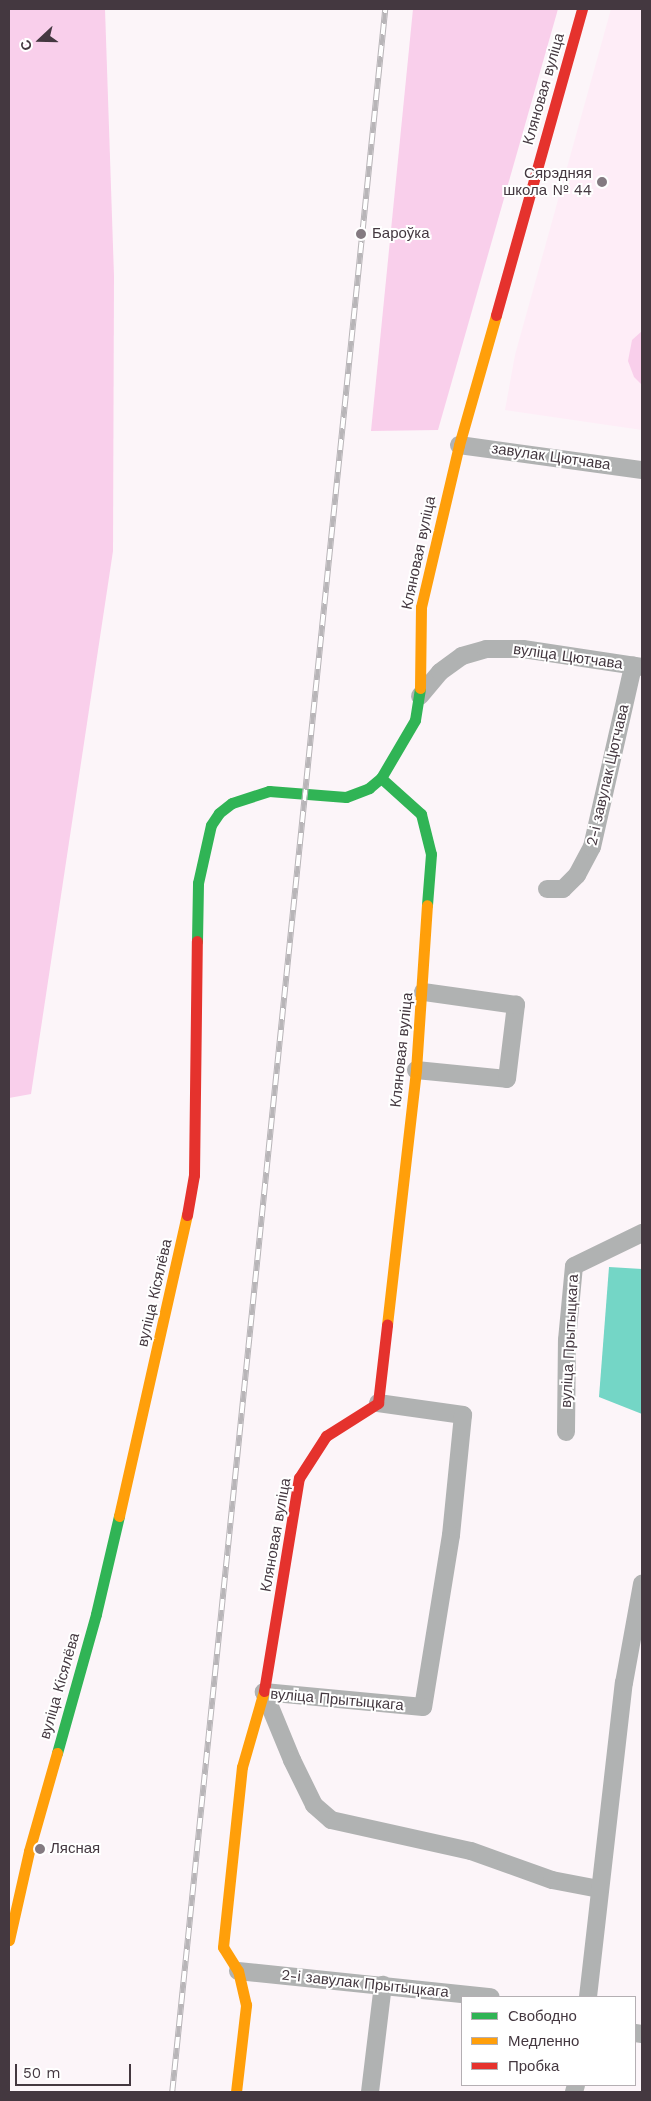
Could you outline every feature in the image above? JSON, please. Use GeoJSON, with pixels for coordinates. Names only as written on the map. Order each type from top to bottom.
{"type":"FeatureCollection","features":[{"type":"Feature","properties":{"kind":"street","name":"Кляновая вуліца"},"geometry":{"type":"LineString","coordinates":[[236,2092],[246,2005],[238,1971],[223,1948],[242,1767],[264,1692],[299,1478],[326,1436],[378,1402],[416,1070],[423,992],[431,854],[421,814],[382,778],[415,720],[420,696],[421,608],[459,445],[582,9]]}},
{"type":"Feature","properties":{"kind":"street","name":"завулак Цютчава"},"geometry":{"type":"LineString","coordinates":[[459,445],[642,470]]}},
{"type":"Feature","properties":{"kind":"street","name":"вуліца Цютчава"},"geometry":{"type":"LineString","coordinates":[[420,696],[440,672],[462,656],[486,649],[523,649],[637,666]]}},
{"type":"Feature","properties":{"kind":"street","name":"2-і завулак Цютчава"},"geometry":{"type":"LineString","coordinates":[[547,889],[563,889],[577,875],[592,847],[637,666]]}},
{"type":"Feature","properties":{"kind":"street","name":"вуліца Кісялёва"},"geometry":{"type":"LineString","coordinates":[[9,1940],[29,1851],[96,1614],[179,1256],[194,1176],[198,883],[210,825],[219,813],[244,797],[268,791],[346,797],[370,788],[382,778]]}},
{"type":"Feature","properties":{"kind":"street"},"geometry":{"type":"LineString","coordinates":[[416,1070],[507,1079],[516,1005],[423,992]]}},
{"type":"Feature","properties":{"kind":"street","name":"вуліца Прытыцкага"},"geometry":{"type":"LineString","coordinates":[[566,1432],[567,1340],[574,1266],[642,1233]]}},
{"type":"Feature","properties":{"kind":"street","name":"вуліца Прытыцкага"},"geometry":{"type":"LineString","coordinates":[[378,1402],[462,1415],[450,1535],[422,1707],[264,1692],[314,1805],[331,1820],[471,1852],[552,1880],[599,1889]]}},
{"type":"Feature","properties":{"kind":"street"},"geometry":{"type":"LineString","coordinates":[[588,1996],[624,1683],[642,1584]]}},
{"type":"Feature","properties":{"kind":"street","name":"2-і завулак Прытыцкага"},"geometry":{"type":"LineString","coordinates":[[238,1971],[482,1996]]}},
{"type":"Feature","properties":{"kind":"street"},"geometry":{"type":"LineString","coordinates":[[370,2092],[384,1985]]}},
{"type":"Feature","properties":{"kind":"shaded area"},"geometry":{"type":"Polygon","coordinates":[[[9,9],[105,9],[114,276],[113,551],[31,1094],[9,1098],[9,9]]]}},
{"type":"Feature","properties":{"kind":"shaded area"},"geometry":{"type":"Polygon","coordinates":[[[413,9],[558,9],[438,430],[371,431],[413,9]]]}},
{"type":"Feature","properties":{"kind":"shaded area","name":"Сярэдняя школа № 44"},"geometry":{"type":"Polygon","coordinates":[[[611,9],[642,9],[642,430],[505,410],[515,355],[611,9]]]}},
{"type":"Feature","properties":{"kind":"shaded area"},"geometry":{"type":"Polygon","coordinates":[[[642,331],[642,385],[634,377],[628,361],[632,340],[642,331]]]}},
{"type":"Feature","properties":{"kind":"shaded area"},"geometry":{"type":"Polygon","coordinates":[[[609,1267],[642,1269],[642,1414],[599,1397],[609,1267]]]}},
{"type":"Feature","properties":{"kind":"railway"},"geometry":{"type":"LineString","coordinates":[[172,2092],[385,9]]}},
{"type":"Feature","properties":{"kind":"traffic: fast"},"geometry":{"type":"LineString","coordinates":[[197,941],[198,883],[211,825],[219,813],[232,803],[269,791],[346,797],[369,788],[381,778],[415,720],[420,688]]}},
{"type":"Feature","properties":{"kind":"traffic: fast"},"geometry":{"type":"LineString","coordinates":[[381,778],[421,814],[431,854],[427,905]]}},
{"type":"Feature","properties":{"kind":"traffic: fast"},"geometry":{"type":"LineString","coordinates":[[57,1753],[96,1614],[119,1516]]}},
{"type":"Feature","properties":{"kind":"traffic: slow"},"geometry":{"type":"LineString","coordinates":[[420,688],[421,607],[459,445],[496,315]]}},
{"type":"Feature","properties":{"kind":"traffic: slow"},"geometry":{"type":"LineString","coordinates":[[387,1325],[416,1070],[427,905]]}},
{"type":"Feature","properties":{"kind":"traffic: slow"},"geometry":{"type":"LineString","coordinates":[[119,1516],[187,1215]]}},
{"type":"Feature","properties":{"kind":"traffic: slow"},"geometry":{"type":"LineString","coordinates":[[236,2092],[246,2005],[238,1971],[223,1947],[242,1767],[264,1691]]}},
{"type":"Feature","properties":{"kind":"traffic: slow"},"geometry":{"type":"LineString","coordinates":[[9,1940],[29,1851],[57,1753]]}},
{"type":"Feature","properties":{"kind":"traffic: jam"},"geometry":{"type":"LineString","coordinates":[[496,315],[582,9]]}},
{"type":"Feature","properties":{"kind":"traffic: jam"},"geometry":{"type":"LineString","coordinates":[[187,1215],[194,1175],[197,941]]}},
{"type":"Feature","properties":{"kind":"traffic: jam"},"geometry":{"type":"LineString","coordinates":[[264,1691],[299,1478],[326,1436],[378,1403],[387,1325]]}},
{"type":"Feature","properties":{"kind":"place","name":"Сярэдняя школа № 44"},"geometry":{"type":"Point","coordinates":[602,182]}},
{"type":"Feature","properties":{"kind":"place","name":"Бароўка"},"geometry":{"type":"Point","coordinates":[361,234]}},
{"type":"Feature","properties":{"kind":"place","name":"Лясная"},"geometry":{"type":"Point","coordinates":[40,1849]}}]}
